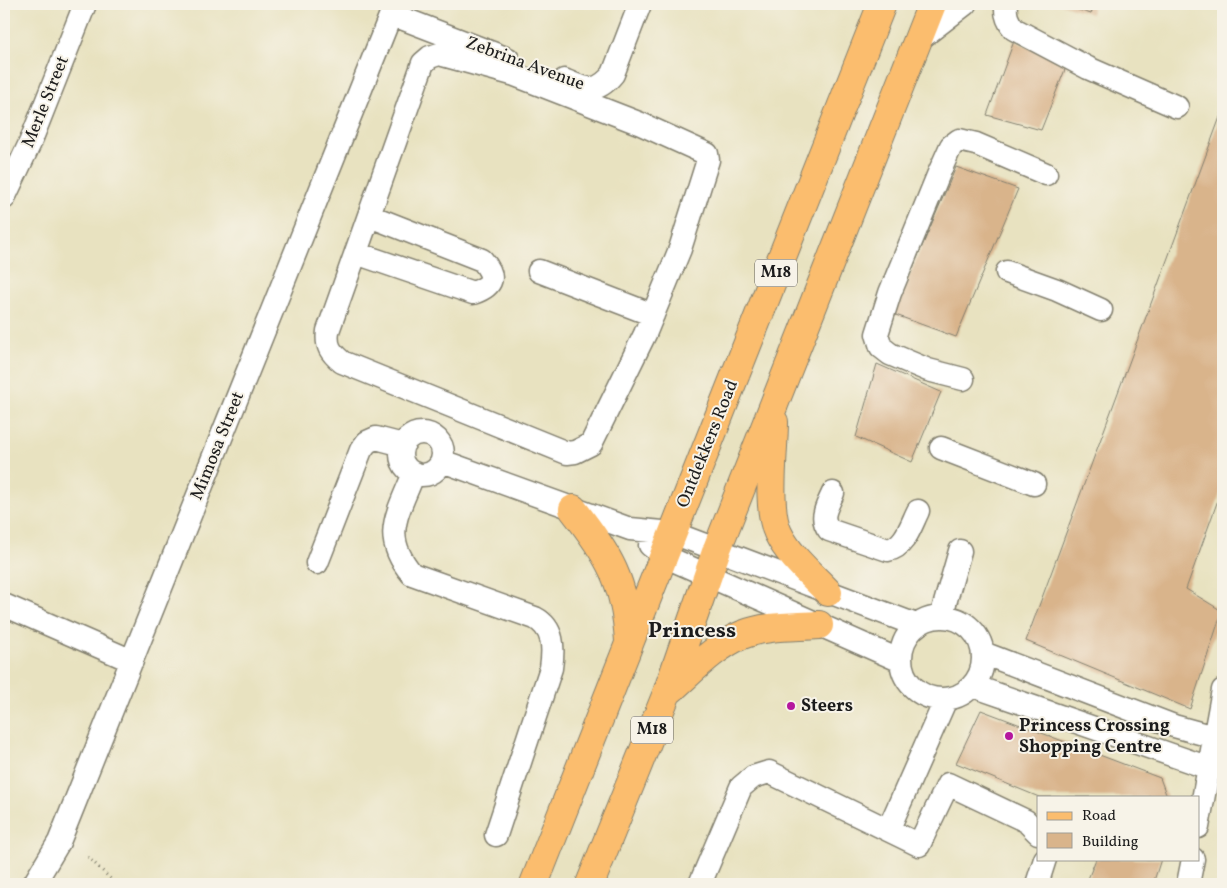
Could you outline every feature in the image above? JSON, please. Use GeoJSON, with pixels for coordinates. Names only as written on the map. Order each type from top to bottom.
{"type":"FeatureCollection","features":[{"type":"Feature","properties":{"kind":"main road","name":"Ontdekkers Road"},"geometry":{"type":"LineString","coordinates":[[534,884],[882,4]]}},
{"type":"Feature","properties":{"kind":"main road","name":"M18"},"geometry":{"type":"LineString","coordinates":[[590,884],[667,692],[712,562],[932,4]]}},
{"type":"Feature","properties":{"kind":"main road"},"geometry":{"type":"LineString","coordinates":[[775,405],[772,509],[777,532],[794,556],[828,592]]}},
{"type":"Feature","properties":{"kind":"main road"},"geometry":{"type":"LineString","coordinates":[[573,508],[598,541],[616,575],[627,611],[629,645]]}},
{"type":"Feature","properties":{"kind":"main road"},"geometry":{"type":"LineString","coordinates":[[667,692],[704,660],[742,635],[760,630],[819,625]]}},
{"type":"Feature","properties":{"kind":"street","name":"Merle Street"},"geometry":{"type":"LineString","coordinates":[[4,198],[30,143],[84,4]]}},
{"type":"Feature","properties":{"kind":"street","name":"Zebrina Avenue"},"geometry":{"type":"LineString","coordinates":[[393,9],[587,90],[598,87],[612,74],[640,4]]}},
{"type":"Feature","properties":{"kind":"street"},"geometry":{"type":"LineString","coordinates":[[917,41],[965,4]]}},
{"type":"Feature","properties":{"kind":"street"},"geometry":{"type":"LineString","coordinates":[[1006,4],[1005,13],[1009,24],[1014,29],[1088,68],[1177,107]]}},
{"type":"Feature","properties":{"kind":"street","name":"Mimosa Street"},"geometry":{"type":"LineString","coordinates":[[34,884],[59,842],[393,9]]}},
{"type":"Feature","properties":{"kind":"street"},"geometry":{"type":"LineString","coordinates":[[439,54],[516,75],[641,124],[707,154],[708,160],[680,249],[653,315],[596,436],[591,444],[583,449],[567,453],[342,362],[331,353],[327,343],[328,330],[356,253],[426,60],[439,54]]}},
{"type":"Feature","properties":{"kind":"street"},"geometry":{"type":"LineString","coordinates":[[963,379],[921,367],[890,354],[881,347],[877,334],[890,293],[951,146],[959,140],[976,144],[1046,174]]}},
{"type":"Feature","properties":{"kind":"street"},"geometry":{"type":"LineString","coordinates":[[356,253],[473,293],[484,289],[491,281],[491,270],[482,260],[370,216]]}},
{"type":"Feature","properties":{"kind":"street"},"geometry":{"type":"LineString","coordinates":[[539,271],[653,315]]}},
{"type":"Feature","properties":{"kind":"street"},"geometry":{"type":"LineString","coordinates":[[1007,272],[1057,290],[1101,310]]}},
{"type":"Feature","properties":{"kind":"street"},"geometry":{"type":"LineString","coordinates":[[430,435],[442,401]]}},
{"type":"Feature","properties":{"kind":"street"},"geometry":{"type":"LineString","coordinates":[[415,434],[430,435],[442,446],[442,462],[430,474],[414,473],[403,462],[403,446],[415,434]]}},
{"type":"Feature","properties":{"kind":"street"},"geometry":{"type":"LineString","coordinates":[[318,563],[360,450],[367,442],[376,438],[403,446]]}},
{"type":"Feature","properties":{"kind":"street"},"geometry":{"type":"LineString","coordinates":[[941,448],[1034,484]]}},
{"type":"Feature","properties":{"kind":"street"},"geometry":{"type":"LineString","coordinates":[[442,462],[630,529],[712,562],[828,592],[875,608],[916,625]]}},
{"type":"Feature","properties":{"kind":"street"},"geometry":{"type":"LineString","coordinates":[[414,473],[394,525],[394,541],[400,559],[412,574],[544,623],[550,634],[554,651],[551,668],[496,835]]}},
{"type":"Feature","properties":{"kind":"street"},"geometry":{"type":"LineString","coordinates":[[833,493],[824,515],[824,523],[829,530],[888,550],[895,549],[902,542],[918,511]]}},
{"type":"Feature","properties":{"kind":"street"},"geometry":{"type":"LineString","coordinates":[[941,617],[960,552]]}},
{"type":"Feature","properties":{"kind":"street"},"geometry":{"type":"LineString","coordinates":[[712,562],[819,625],[901,661]]}},
{"type":"Feature","properties":{"kind":"street"},"geometry":{"type":"LineString","coordinates":[[4,605],[132,661]]}},
{"type":"Feature","properties":{"kind":"street"},"geometry":{"type":"LineString","coordinates":[[954,618],[974,632],[983,654],[983,665],[973,686],[964,693],[946,699],[927,696],[911,685],[904,673],[901,661],[905,641],[916,625],[928,619],[954,618]]}},
{"type":"Feature","properties":{"kind":"street"},"geometry":{"type":"LineString","coordinates":[[983,654],[1174,726],[1214,737]]}},
{"type":"Feature","properties":{"kind":"street"},"geometry":{"type":"LineString","coordinates":[[973,686],[1208,768]]}},
{"type":"Feature","properties":{"kind":"street"},"geometry":{"type":"LineString","coordinates":[[1200,814],[1223,690]]}},
{"type":"Feature","properties":{"kind":"street"},"geometry":{"type":"LineString","coordinates":[[889,828],[946,699]]}},
{"type":"Feature","properties":{"kind":"street"},"geometry":{"type":"LineString","coordinates":[[700,884],[741,787],[753,777],[769,772],[889,828],[919,845],[948,784]]}},
{"type":"Feature","properties":{"kind":"street"},"geometry":{"type":"LineString","coordinates":[[912,775],[948,784],[1026,821],[1037,832]]}},
{"type":"Feature","properties":{"kind":"street"},"geometry":{"type":"LineString","coordinates":[[1037,884],[1045,860]]}},
{"type":"Feature","properties":{"kind":"street"},"geometry":{"type":"LineString","coordinates":[[1188,884],[1192,860]]}},
{"type":"Feature","properties":{"kind":"path"},"geometry":{"type":"LineString","coordinates":[[88,857],[116,884]]}},
{"type":"Feature","properties":{"kind":"building"},"geometry":{"type":"Polygon","coordinates":[[[1061,4],[1094,4],[1091,14],[1061,4]]]}},
{"type":"Feature","properties":{"kind":"building"},"geometry":{"type":"Polygon","coordinates":[[[1014,41],[1068,62],[1041,130],[987,115],[1014,41]]]}},
{"type":"Feature","properties":{"kind":"building"},"geometry":{"type":"Polygon","coordinates":[[[1223,109],[1223,486],[1186,589],[1222,611],[1190,709],[1026,641],[1223,109]]]}},
{"type":"Feature","properties":{"kind":"building"},"geometry":{"type":"Polygon","coordinates":[[[956,167],[1018,189],[956,337],[893,314],[956,167]]]}},
{"type":"Feature","properties":{"kind":"building"},"geometry":{"type":"Polygon","coordinates":[[[877,364],[941,392],[912,462],[856,437],[877,364]]]}},
{"type":"Feature","properties":{"kind":"building","name":"Princess Crossing Shopping Centre"},"geometry":{"type":"Polygon","coordinates":[[[981,710],[1160,778],[1167,796],[1037,796],[956,763],[981,710]]]}},
{"type":"Feature","properties":{"kind":"building"},"geometry":{"type":"Polygon","coordinates":[[[1096,860],[1161,860],[1153,884],[1086,884],[1096,860]]]}},
{"type":"Feature","properties":{"kind":"place","name":"Steers"},"geometry":{"type":"Point","coordinates":[791,706]}},
{"type":"Feature","properties":{"kind":"place","name":"Princess Crossing Shopping Centre"},"geometry":{"type":"Point","coordinates":[1009,736]}},
{"type":"Feature","properties":{"kind":"district","name":"Princess"},"geometry":{"type":"Point","coordinates":[692,631]}}]}
